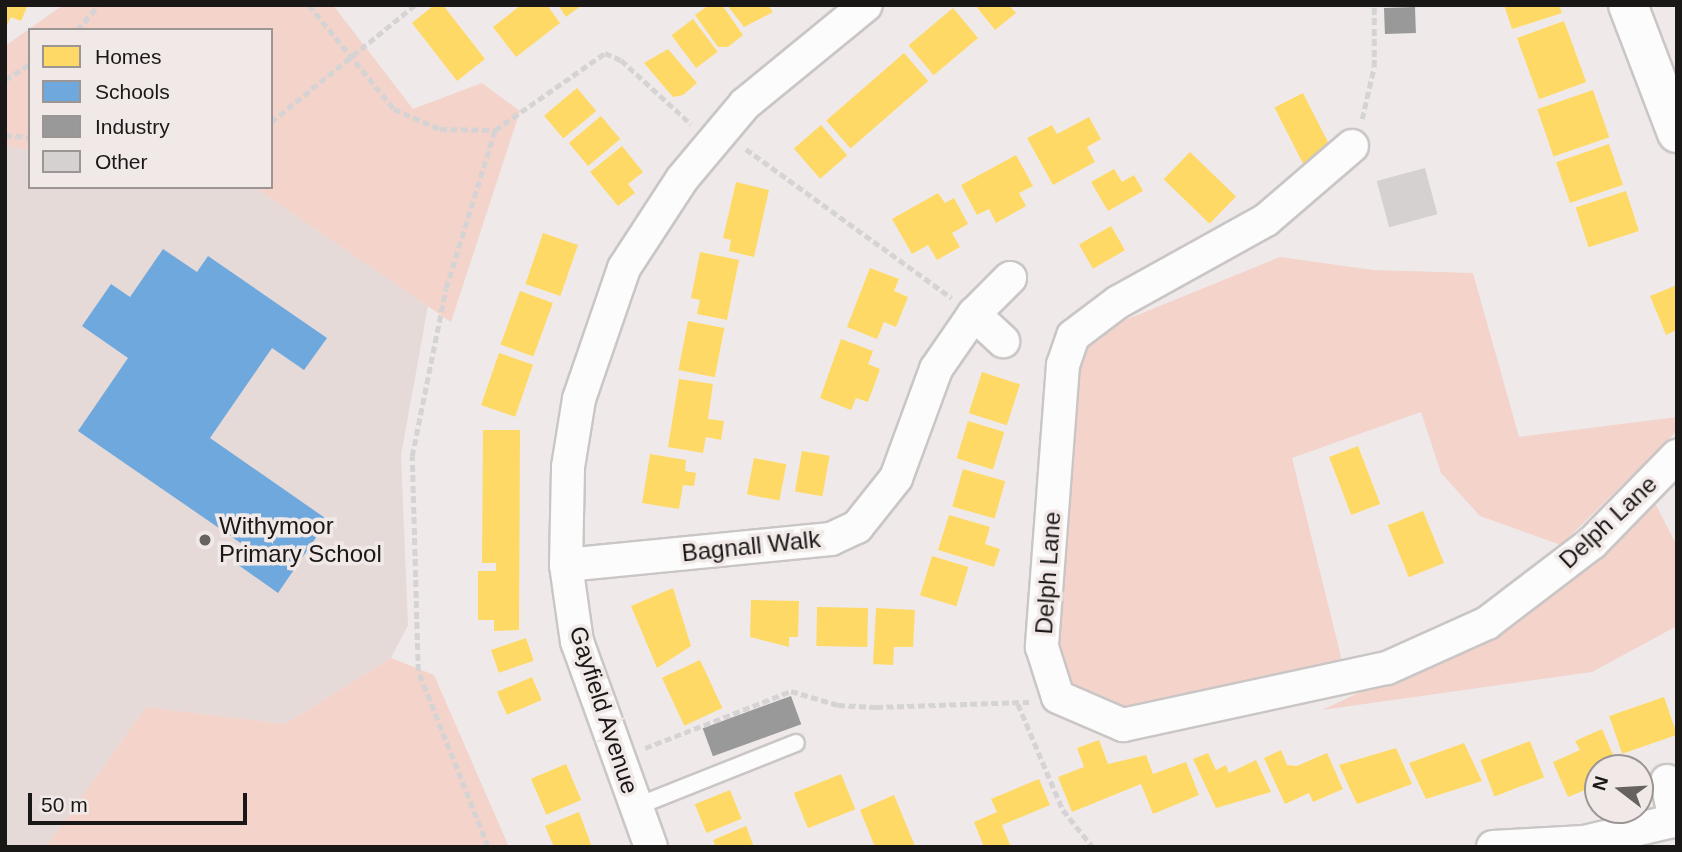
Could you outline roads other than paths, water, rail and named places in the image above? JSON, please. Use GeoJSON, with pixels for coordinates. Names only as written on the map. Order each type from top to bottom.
{"type":"FeatureCollection","features":[{"type":"Feature","properties":{"kind":"street","name":"Gayfield Avenue"},"geometry":{"type":"LineString","coordinates":[[651,847],[617,760],[577,642],[566,565],[568,467],[596,341],[624,268],[710,142],[785,68],[866,5]]}},
{"type":"Feature","properties":{"kind":"street"},"geometry":{"type":"LineString","coordinates":[[1628,5],[1677,133]]}},
{"type":"Feature","properties":{"kind":"street","name":"Delph Lane"},"geometry":{"type":"LineString","coordinates":[[1352,146],[1266,220],[1118,302],[1073,336],[1063,365],[1042,647],[1058,697],[1123,725],[1387,668],[1487,623],[1592,543],[1677,456]]}},
{"type":"Feature","properties":{"kind":"street","name":"Bagnall Walk"},"geometry":{"type":"LineString","coordinates":[[566,565],[831,539],[857,527],[896,478],[936,369],[974,314],[1010,278]]}},
{"type":"Feature","properties":{"kind":"street"},"geometry":{"type":"LineString","coordinates":[[974,314],[1003,341]]}},
{"type":"Feature","properties":{"kind":"street"},"geometry":{"type":"LineString","coordinates":[[1493,847],[1584,842],[1676,821],[1667,780]]}},
{"type":"Feature","properties":{"kind":"lane"},"geometry":{"type":"LineString","coordinates":[[635,807],[796,743]]}},
{"type":"Feature","properties":{"kind":"place","name":"Withymoor Primary School"},"geometry":{"type":"Point","coordinates":[205,540]}}]}
